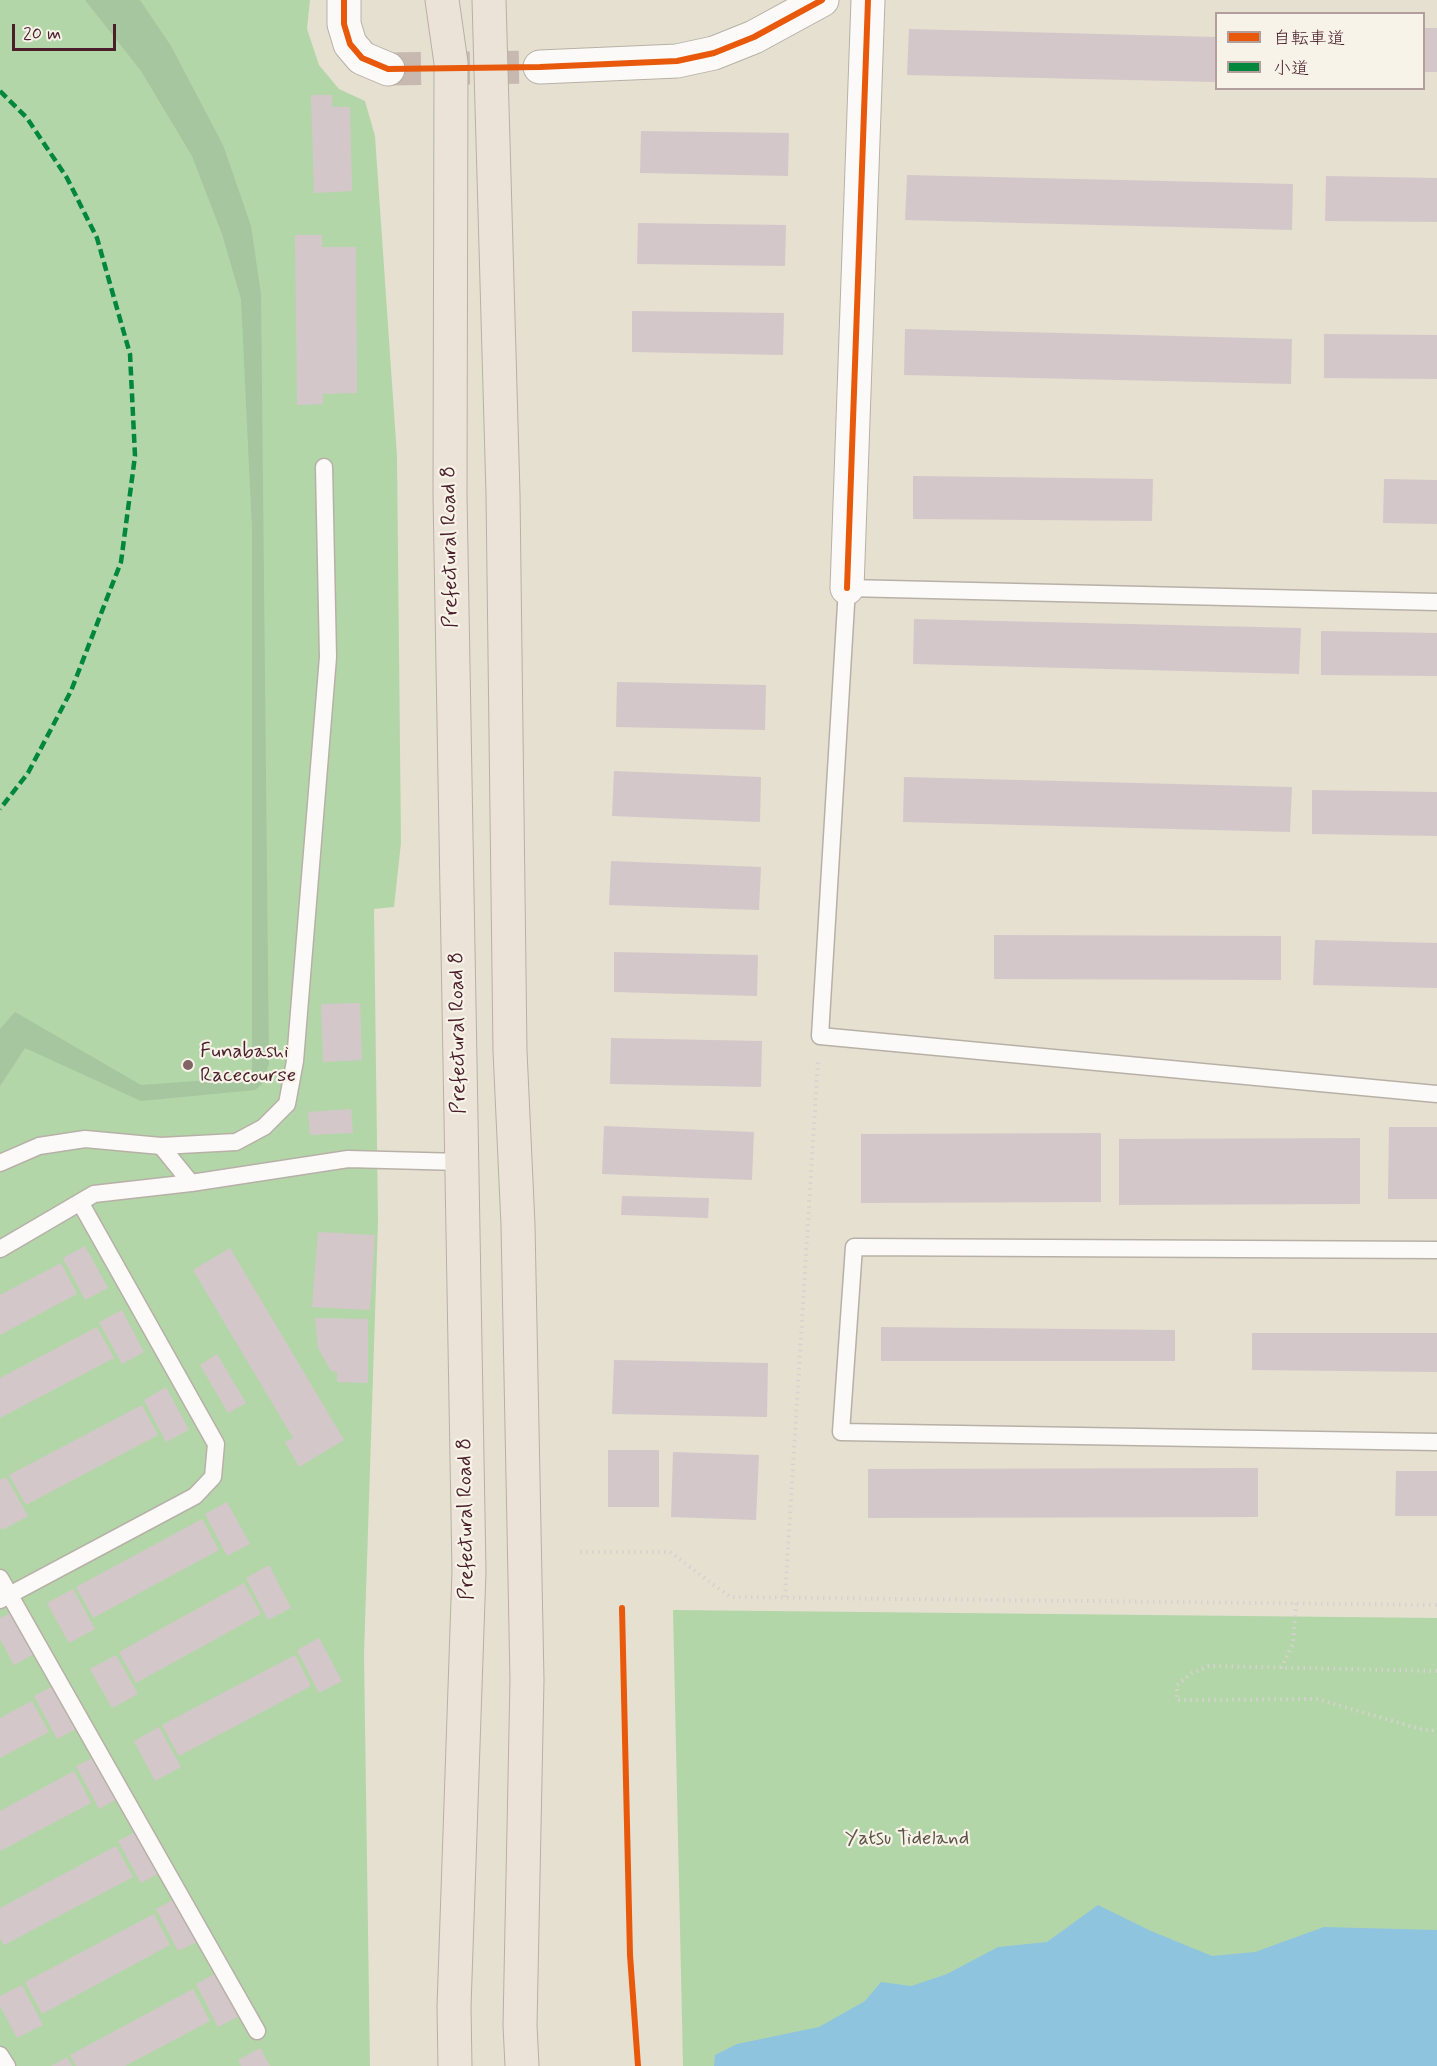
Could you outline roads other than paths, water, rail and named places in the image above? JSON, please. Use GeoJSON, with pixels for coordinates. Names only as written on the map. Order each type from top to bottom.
{"type":"FeatureCollection","features":[{"type":"Feature","properties":{"kind":"main road","name":"Prefectural Road 8"},"geometry":{"type":"LineString","coordinates":[[442,0],[451,63],[450,495],[469,1571],[454,1995],[455,2066]]}},
{"type":"Feature","properties":{"kind":"main road"},"geometry":{"type":"LineString","coordinates":[[489,0],[503,494],[510,1051],[518,1225],[527,1668],[520,2025],[522,2066]]}},
{"type":"Feature","properties":{"kind":"street"},"geometry":{"type":"LineString","coordinates":[[344,0],[344,24],[350,44],[362,58],[388,69]]}},
{"type":"Feature","properties":{"kind":"street"},"geometry":{"type":"LineString","coordinates":[[540,68],[677,61],[714,53],[754,37],[822,0]]}},
{"type":"Feature","properties":{"kind":"street"},"geometry":{"type":"LineString","coordinates":[[847,588],[868,0]]}},
{"type":"Feature","properties":{"kind":"lane"},"geometry":{"type":"LineString","coordinates":[[0,1162],[39,1146],[85,1139],[161,1146],[236,1142],[264,1127],[286,1104],[295,1061],[327,657],[324,467]]}},
{"type":"Feature","properties":{"kind":"lane"},"geometry":{"type":"LineString","coordinates":[[1437,602],[847,588],[820,1036],[1437,1094]]}},
{"type":"Feature","properties":{"kind":"lane"},"geometry":{"type":"LineString","coordinates":[[161,1146],[191,1183]]}},
{"type":"Feature","properties":{"kind":"lane"},"geometry":{"type":"LineString","coordinates":[[0,1249],[93,1194],[191,1183],[348,1159],[462,1162]]}},
{"type":"Feature","properties":{"kind":"lane"},"geometry":{"type":"LineString","coordinates":[[5,1597],[195,1496],[213,1477],[216,1444],[80,1202]]}},
{"type":"Feature","properties":{"kind":"lane"},"geometry":{"type":"LineString","coordinates":[[1437,1250],[854,1247],[841,1432],[1437,1442]]}},
{"type":"Feature","properties":{"kind":"lane"},"geometry":{"type":"LineString","coordinates":[[0,1578],[5,1597],[257,2031]]}},
{"type":"Feature","properties":{"kind":"lane"},"geometry":{"type":"LineString","coordinates":[[0,2055],[7,2066]]}},
{"type":"Feature","properties":{"kind":"water"},"geometry":{"type":"Polygon","coordinates":[[[1098,1905],[1151,1931],[1212,1956],[1255,1952],[1324,1927],[1437,1930],[1437,2066],[714,2066],[715,2055],[737,2044],[819,2027],[865,2001],[881,1982],[911,1986],[947,1974],[998,1947],[1047,1942],[1098,1905]]]}},
{"type":"Feature","properties":{"kind":"tunnel"},"geometry":{"type":"LineString","coordinates":[[388,69],[540,67]]}},
{"type":"Feature","properties":{"kind":"place","name":"Funabashi Racecourse"},"geometry":{"type":"Point","coordinates":[188,1065]}},
{"type":"Feature","properties":{"kind":"park label","name":"Yatsu Tideland"},"geometry":{"type":"Point","coordinates":[907,1840]}}]}
